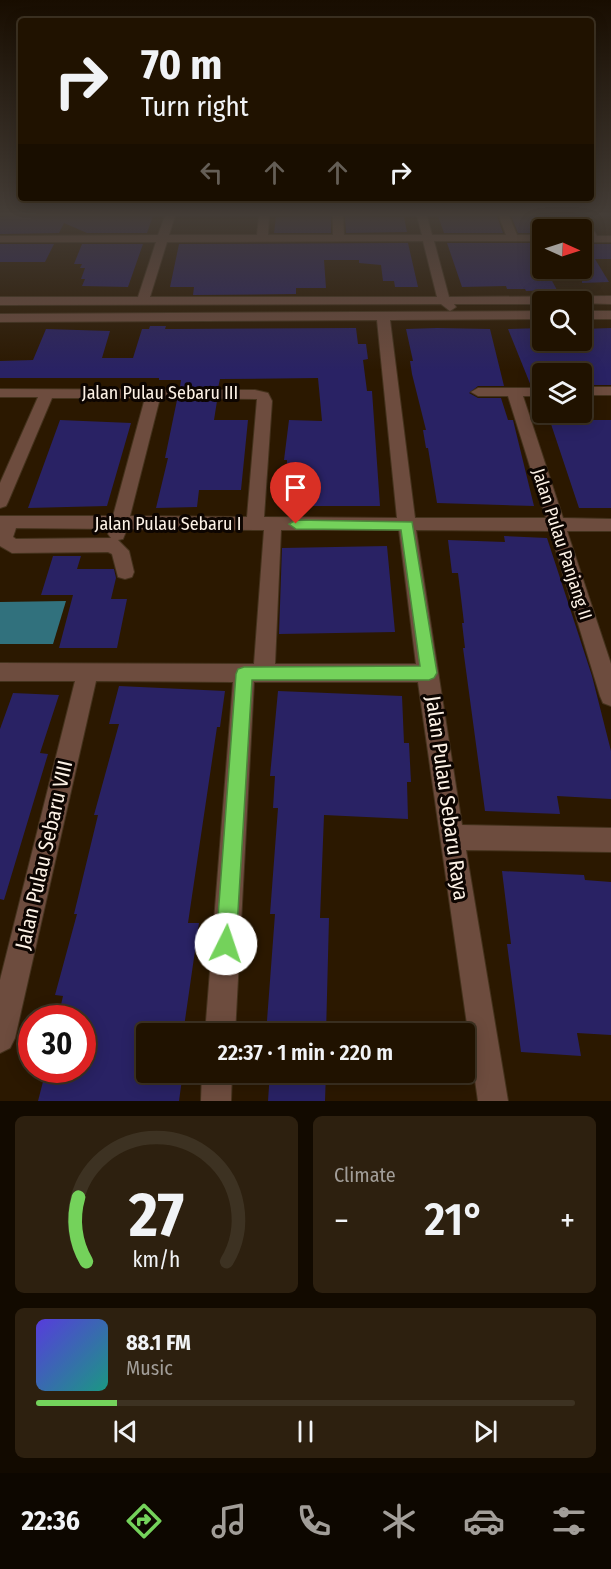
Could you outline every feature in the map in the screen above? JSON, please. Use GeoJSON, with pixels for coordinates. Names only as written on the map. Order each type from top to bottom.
{"type":"FeatureCollection","features":[{"type":"Feature","properties":{"kind":"street"},"geometry":{"type":"LineString","coordinates":[[143,300],[153,267]]}},
{"type":"Feature","properties":{"kind":"street"},"geometry":{"type":"LineString","coordinates":[[435,267],[444,300],[458,315]]}},
{"type":"Feature","properties":{"kind":"street"},"geometry":{"type":"LineString","coordinates":[[436,315],[444,300]]}},
{"type":"Feature","properties":{"kind":"street"},"geometry":{"type":"LineString","coordinates":[[0,301],[611,300]]}},
{"type":"Feature","properties":{"kind":"street"},"geometry":{"type":"LineString","coordinates":[[0,318],[532,315]]}},
{"type":"Feature","properties":{"kind":"street"},"geometry":{"type":"LineString","coordinates":[[592,315],[611,315]]}},
{"type":"Feature","properties":{"kind":"street","name":"Jalan Pulau Sebaru Raya"},"geometry":{"type":"LineString","coordinates":[[383,316],[407,525],[451,837],[494,1101]]}},
{"type":"Feature","properties":{"kind":"street"},"geometry":{"type":"LineString","coordinates":[[592,391],[611,391]]}},
{"type":"Feature","properties":{"kind":"street"},"geometry":{"type":"LineString","coordinates":[[478,392],[532,392]]}},
{"type":"Feature","properties":{"kind":"street","name":"Jalan Pulau Panjang II"},"geometry":{"type":"LineString","coordinates":[[514,392],[611,696]]}},
{"type":"Feature","properties":{"kind":"street","name":"Jalan Pulau Sebaru III"},"geometry":{"type":"LineString","coordinates":[[0,393],[255,394],[263,396],[265,401],[255,524]]}},
{"type":"Feature","properties":{"kind":"street"},"geometry":{"type":"LineString","coordinates":[[0,502],[47,393]]}},
{"type":"Feature","properties":{"kind":"street"},"geometry":{"type":"LineString","coordinates":[[112,545],[120,523],[154,393]]}},
{"type":"Feature","properties":{"kind":"street"},"geometry":{"type":"LineString","coordinates":[[4,523],[3,539],[12,546],[112,545],[120,551],[125,572]]}},
{"type":"Feature","properties":{"kind":"street","name":"Jalan Pulau Sebaru I"},"geometry":{"type":"LineString","coordinates":[[4,523],[611,525]]}},
{"type":"Feature","properties":{"kind":"street"},"geometry":{"type":"LineString","coordinates":[[221,1023],[254,674],[273,524]]}},
{"type":"Feature","properties":{"kind":"street"},"geometry":{"type":"LineString","coordinates":[[0,672],[429,673]]}},
{"type":"Feature","properties":{"kind":"street","name":"Jalan Pulau Sebaru VIII"},"geometry":{"type":"LineString","coordinates":[[0,1038],[87,672]]}},
{"type":"Feature","properties":{"kind":"street"},"geometry":{"type":"LineString","coordinates":[[451,837],[611,840]]}},
{"type":"Feature","properties":{"kind":"street"},"geometry":{"type":"LineString","coordinates":[[216,1101],[217,1083]]}},
{"type":"Feature","properties":{"kind":"water"},"geometry":{"type":"Polygon","coordinates":[[[66,601],[53,644],[0,644],[0,602],[66,601]]]}},
{"type":"Feature","properties":{"kind":"building"},"geometry":{"type":"Polygon","coordinates":[[[135,267],[128,287],[82,286],[85,279],[81,279],[85,268],[80,268],[135,267]]]}},
{"type":"Feature","properties":{"kind":"building"},"geometry":{"type":"Polygon","coordinates":[[[174,267],[325,267],[326,288],[296,288],[296,294],[193,295],[194,287],[170,287],[174,267]]]}},
{"type":"Feature","properties":{"kind":"building"},"geometry":{"type":"Polygon","coordinates":[[[381,267],[414,267],[418,287],[395,287],[394,281],[383,281],[381,267]]]}},
{"type":"Feature","properties":{"kind":"building"},"geometry":{"type":"Polygon","coordinates":[[[455,267],[532,267],[532,279],[551,279],[557,290],[526,291],[525,289],[507,289],[506,286],[462,287],[455,267]]]}},
{"type":"Feature","properties":{"kind":"building"},"geometry":{"type":"Polygon","coordinates":[[[592,267],[600,267],[609,282],[582,283],[582,279],[592,279],[592,267]]]}},
{"type":"Feature","properties":{"kind":"building"},"geometry":{"type":"Polygon","coordinates":[[[150,326],[166,326],[165,329],[356,328],[358,344],[366,344],[368,359],[363,360],[367,391],[372,391],[380,506],[284,506],[287,460],[284,460],[289,420],[322,421],[318,378],[220,379],[218,388],[180,387],[181,380],[159,380],[159,378],[0,378],[0,361],[33,360],[46,329],[110,331],[102,358],[133,358],[142,329],[149,329],[150,326]]]}},
{"type":"Feature","properties":{"kind":"building"},"geometry":{"type":"Polygon","coordinates":[[[532,328],[532,351],[592,351],[592,329],[611,328],[611,385],[592,385],[592,363],[532,363],[531,386],[508,329],[532,328]]]}},
{"type":"Feature","properties":{"kind":"building"},"geometry":{"type":"Polygon","coordinates":[[[406,329],[490,329],[504,386],[478,386],[469,393],[478,398],[501,398],[508,420],[513,420],[534,506],[437,503],[423,430],[426,430],[412,374],[410,361],[413,361],[406,329]]]}},
{"type":"Feature","properties":{"kind":"building"},"geometry":{"type":"Polygon","coordinates":[[[177,400],[217,401],[214,420],[248,420],[241,490],[199,490],[197,507],[156,508],[168,458],[165,458],[177,400]]]}},
{"type":"Feature","properties":{"kind":"building"},"geometry":{"type":"Polygon","coordinates":[[[60,420],[131,423],[107,506],[28,508],[60,420]]]}},
{"type":"Feature","properties":{"kind":"building"},"geometry":{"type":"Polygon","coordinates":[[[592,420],[611,420],[611,508],[579,508],[551,423],[592,423],[592,420]]]}},
{"type":"Feature","properties":{"kind":"building"},"geometry":{"type":"Polygon","coordinates":[[[504,536],[547,538],[592,676],[611,751],[611,799],[557,796],[560,814],[485,811],[463,648],[465,648],[462,623],[464,623],[458,573],[452,573],[448,540],[505,542],[504,536]]]}},
{"type":"Feature","properties":{"kind":"building"},"geometry":{"type":"Polygon","coordinates":[[[387,546],[395,632],[279,634],[282,548],[387,546]]]}},
{"type":"Feature","properties":{"kind":"building"},"geometry":{"type":"Polygon","coordinates":[[[53,556],[81,556],[77,569],[114,569],[116,578],[111,599],[127,599],[117,648],[59,648],[73,595],[41,595],[53,556]]]}},
{"type":"Feature","properties":{"kind":"building"},"geometry":{"type":"Polygon","coordinates":[[[119,686],[225,691],[220,727],[217,727],[188,923],[199,923],[185,1023],[136,1023],[136,1083],[181,1083],[179,1101],[38,1101],[43,1083],[96,1083],[96,1005],[61,1005],[63,996],[55,995],[77,914],[74,914],[98,815],[94,815],[119,724],[109,724],[119,686]]]}},
{"type":"Feature","properties":{"kind":"building"},"geometry":{"type":"Polygon","coordinates":[[[278,691],[402,696],[404,743],[409,743],[411,782],[407,782],[408,819],[324,815],[320,918],[329,918],[326,1023],[267,1023],[275,914],[270,914],[278,808],[273,808],[275,776],[270,776],[278,691]]]}},
{"type":"Feature","properties":{"kind":"building"},"geometry":{"type":"Polygon","coordinates":[[[13,693],[59,695],[40,753],[48,754],[4,900],[0,899],[0,729],[13,693]]]}},
{"type":"Feature","properties":{"kind":"building"},"geometry":{"type":"Polygon","coordinates":[[[502,871],[584,875],[585,880],[611,882],[611,1035],[577,1033],[581,1056],[521,1052],[507,944],[511,944],[502,871]]]}},
{"type":"Feature","properties":{"kind":"building"},"geometry":{"type":"Polygon","coordinates":[[[269,1083],[326,1083],[325,1101],[268,1101],[269,1083]]]}},
{"type":"Feature","properties":{"kind":"route"},"geometry":{"type":"LineString","coordinates":[[226,944],[244,674],[429,673],[407,525],[296,524]]}}]}
